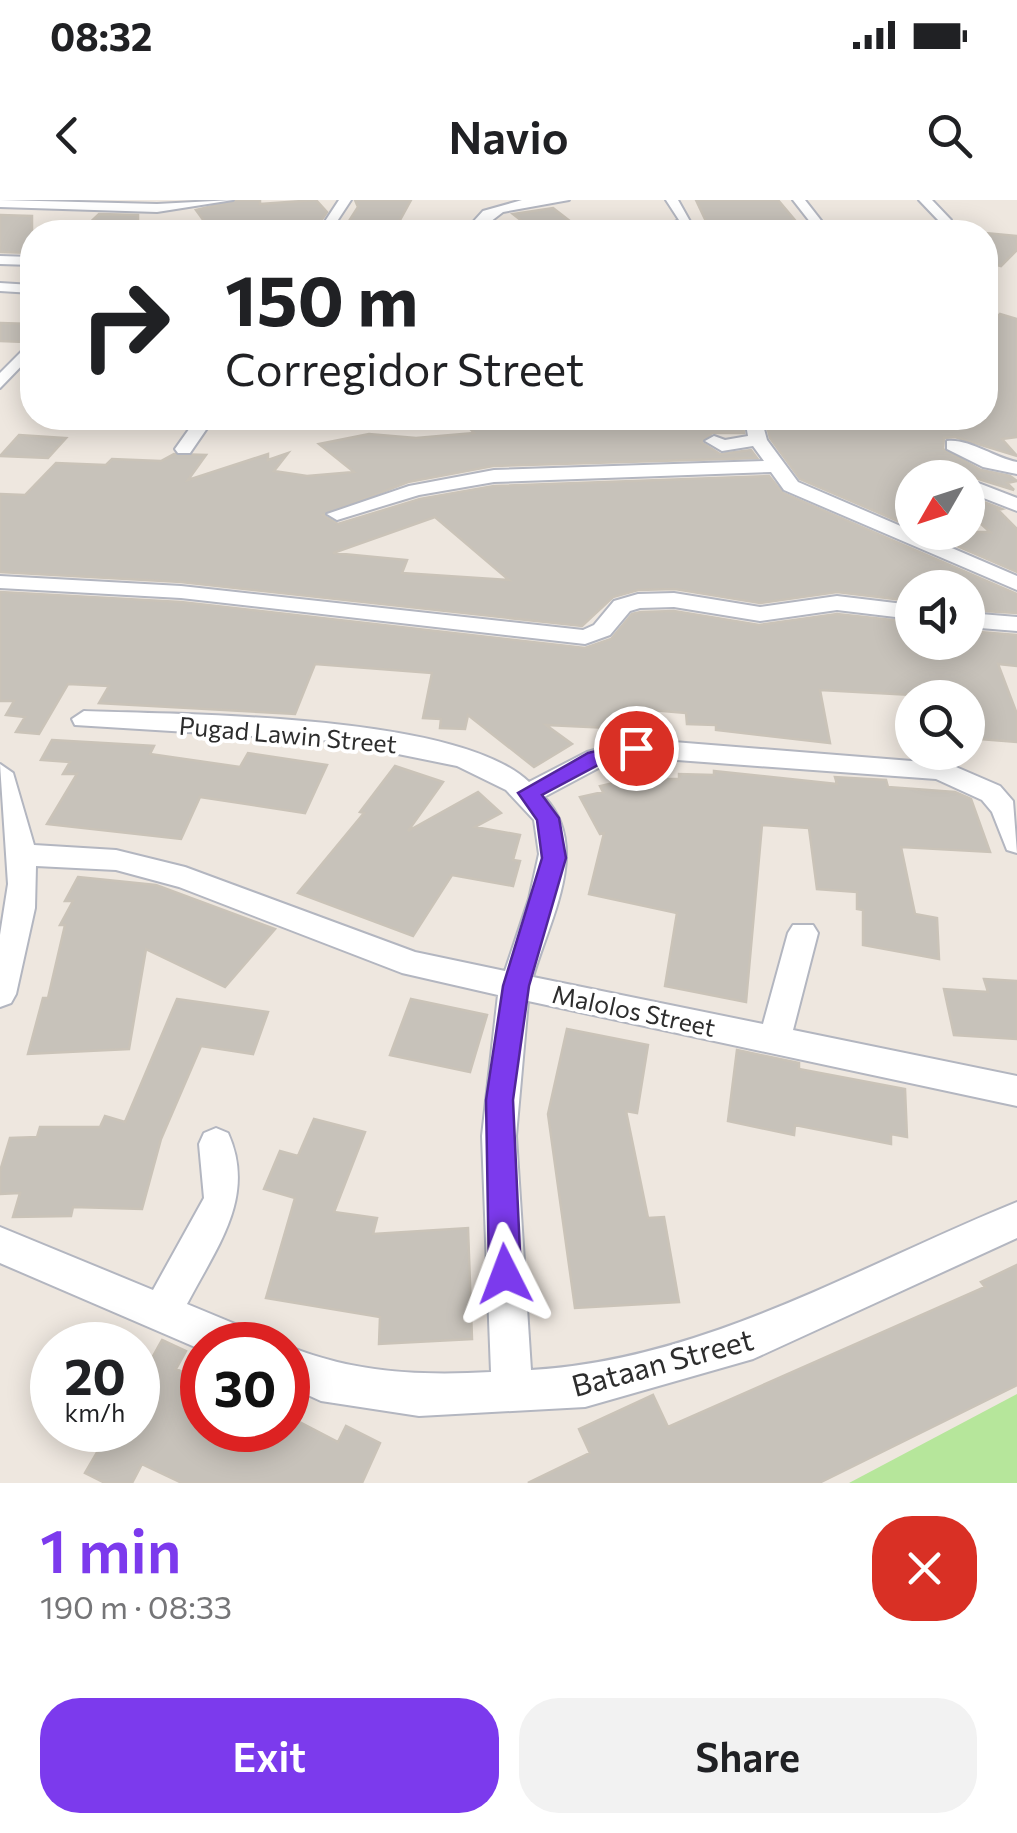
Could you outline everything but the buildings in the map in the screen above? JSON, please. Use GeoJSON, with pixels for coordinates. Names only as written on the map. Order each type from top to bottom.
{"type":"FeatureCollection","features":[{"type":"Feature","properties":{"kind":"street"},"geometry":{"type":"LineString","coordinates":[[0,203],[161,204],[226,200]]}},
{"type":"Feature","properties":{"kind":"street"},"geometry":{"type":"LineString","coordinates":[[478,220],[492,210],[564,200]]}},
{"type":"Feature","properties":{"kind":"street"},"geometry":{"type":"LineString","coordinates":[[925,200],[944,220]]}},
{"type":"Feature","properties":{"kind":"street"},"geometry":{"type":"LineString","coordinates":[[146,218],[161,204]]}},
{"type":"Feature","properties":{"kind":"street"},"geometry":{"type":"LineString","coordinates":[[0,383],[20,360]]}},
{"type":"Feature","properties":{"kind":"street"},"geometry":{"type":"LineString","coordinates":[[184,449],[197,430]]}},
{"type":"Feature","properties":{"kind":"street"},"geometry":{"type":"LineString","coordinates":[[756,430],[758,440],[791,486],[1017,584]]}},
{"type":"Feature","properties":{"kind":"street"},"geometry":{"type":"LineString","coordinates":[[714,440],[722,446],[758,440]]}},
{"type":"Feature","properties":{"kind":"street"},"geometry":{"type":"LineString","coordinates":[[953,446],[990,463],[1017,468]]}},
{"type":"Feature","properties":{"kind":"street"},"geometry":{"type":"LineString","coordinates":[[337,514],[416,490],[494,476],[776,466]]}},
{"type":"Feature","properties":{"kind":"street"},"geometry":{"type":"LineString","coordinates":[[985,492],[1017,504]]}},
{"type":"Feature","properties":{"kind":"street"},"geometry":{"type":"LineString","coordinates":[[0,582],[57,582],[181,592],[585,637],[602,630],[622,606],[638,601],[674,600],[760,614],[837,603],[895,610]]}},
{"type":"Feature","properties":{"kind":"street"},"geometry":{"type":"LineString","coordinates":[[985,621],[1017,624]]}},
{"type":"Feature","properties":{"kind":"street","name":"Pugad Lawin Street"},"geometry":{"type":"LineString","coordinates":[[84,720],[360,734],[439,749],[488,768],[529,793]]}},
{"type":"Feature","properties":{"kind":"street"},"geometry":{"type":"LineString","coordinates":[[513,1393],[500,1100],[516,986],[554,858],[548,818],[529,793],[596,758],[636,748],[940,770],[976,783],[1004,808],[1017,842]]}},
{"type":"Feature","properties":{"kind":"street"},"geometry":{"type":"LineString","coordinates":[[0,773],[25,855],[24,904],[0,994]]}},
{"type":"Feature","properties":{"kind":"street","name":"Malolos Street"},"geometry":{"type":"LineString","coordinates":[[25,855],[77,854],[168,873],[413,964],[1017,1091]]}},
{"type":"Feature","properties":{"kind":"street"},"geometry":{"type":"LineString","coordinates":[[775,1039],[803,932]]}},
{"type":"Feature","properties":{"kind":"street"},"geometry":{"type":"LineString","coordinates":[[162,1312],[222,1200],[216,1144]]}},
{"type":"Feature","properties":{"kind":"street","name":"Bataan Street"},"geometry":{"type":"LineString","coordinates":[[310,1376],[419,1396],[585,1387],[753,1339],[1017,1220]]}},
{"type":"Feature","properties":{"kind":"street"},"geometry":{"type":"LineString","coordinates":[[0,1245],[185,1322]]}},
{"type":"Feature","properties":{"kind":"green space"},"geometry":{"type":"Polygon","coordinates":[[[1017,1394],[1017,1483],[849,1483],[1017,1394]]]}},
{"type":"Feature","properties":{"kind":"route"},"geometry":{"type":"LineString","coordinates":[[505,1274],[500,1100],[516,986],[554,858],[548,818],[529,793],[596,758],[636,748]]}}]}
